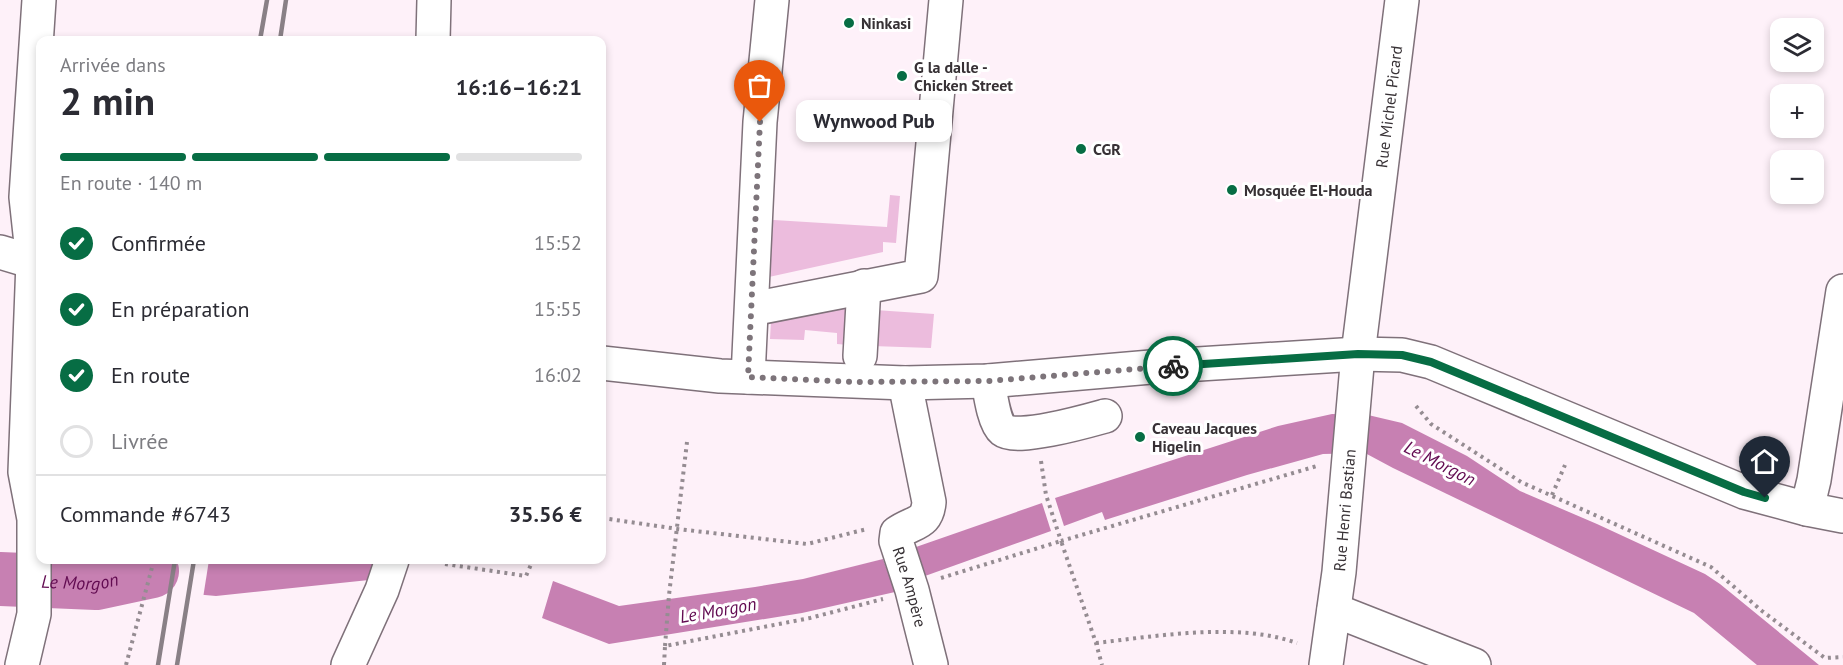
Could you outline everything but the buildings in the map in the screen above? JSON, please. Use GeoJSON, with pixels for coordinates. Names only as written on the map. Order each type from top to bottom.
{"type":"FeatureCollection","features":[{"type":"Feature","properties":{"kind":"street"},"geometry":{"type":"LineString","coordinates":[[37,36],[39,0]]}},
{"type":"Feature","properties":{"kind":"street"},"geometry":{"type":"LineString","coordinates":[[433,36],[435,0]]}},
{"type":"Feature","properties":{"kind":"street"},"geometry":{"type":"LineString","coordinates":[[748,377],[760,122],[772,0]]}},
{"type":"Feature","properties":{"kind":"street"},"geometry":{"type":"LineString","coordinates":[[752,309],[921,276],[946,0]]}},
{"type":"Feature","properties":{"kind":"street","name":"Rue Michel Picard"},"geometry":{"type":"LineString","coordinates":[[1358,354],[1402,0]]}},
{"type":"Feature","properties":{"kind":"street"},"geometry":{"type":"LineString","coordinates":[[36,45],[26,197],[36,257]]}},
{"type":"Feature","properties":{"kind":"street"},"geometry":{"type":"LineString","coordinates":[[0,252],[36,263]]}},
{"type":"Feature","properties":{"kind":"street"},"geometry":{"type":"LineString","coordinates":[[19,664],[34,614],[34,519],[25,472],[36,280]]}},
{"type":"Feature","properties":{"kind":"street"},"geometry":{"type":"LineString","coordinates":[[860,356],[864,286]]}},
{"type":"Feature","properties":{"kind":"street"},"geometry":{"type":"LineString","coordinates":[[1807,509],[1814,480],[1843,291]]}},
{"type":"Feature","properties":{"kind":"street"},"geometry":{"type":"LineString","coordinates":[[606,363],[748,377],[906,383],[988,381],[1163,366],[1358,354],[1402,355],[1431,362],[1744,492],[1843,516]]}},
{"type":"Feature","properties":{"kind":"street","name":"Rue Henri Bastian"},"geometry":{"type":"LineString","coordinates":[[1327,659],[1350,456],[1358,354]]}},
{"type":"Feature","properties":{"kind":"street"},"geometry":{"type":"LineString","coordinates":[[988,381],[996,420],[1003,430],[1011,433],[1037,432],[1105,416]]}},
{"type":"Feature","properties":{"kind":"street","name":"Rue Ampère"},"geometry":{"type":"LineString","coordinates":[[906,383],[929,502],[928,514],[924,519],[897,533],[896,541],[912,590],[931,665]]}},
{"type":"Feature","properties":{"kind":"street"},"geometry":{"type":"LineString","coordinates":[[1807,509],[1843,531]]}},
{"type":"Feature","properties":{"kind":"street"},"geometry":{"type":"LineString","coordinates":[[348,665],[391,564]]}},
{"type":"Feature","properties":{"kind":"street"},"geometry":{"type":"LineString","coordinates":[[1334,610],[1474,665]]}},
{"type":"Feature","properties":{"kind":"path"},"geometry":{"type":"LineString","coordinates":[[1416,406],[1431,424],[1521,482],[1711,567],[1762,611],[1825,658],[1843,657]]}},
{"type":"Feature","properties":{"kind":"path"},"geometry":{"type":"LineString","coordinates":[[1037,432],[1046,495],[1102,665]]}},
{"type":"Feature","properties":{"kind":"path"},"geometry":{"type":"LineString","coordinates":[[664,665],[669,595],[687,442]]}},
{"type":"Feature","properties":{"kind":"path"},"geometry":{"type":"LineString","coordinates":[[665,646],[810,618],[912,590],[926,583],[1060,541],[1350,456]]}},
{"type":"Feature","properties":{"kind":"path"},"geometry":{"type":"LineString","coordinates":[[1552,495],[1565,465]]}},
{"type":"Feature","properties":{"kind":"path"},"geometry":{"type":"LineString","coordinates":[[606,519],[678,530],[807,544],[876,526]]}},
{"type":"Feature","properties":{"kind":"path"},"geometry":{"type":"LineString","coordinates":[[126,665],[153,564]]}},
{"type":"Feature","properties":{"kind":"path"},"geometry":{"type":"LineString","coordinates":[[445,564],[526,576],[531,564]]}},
{"type":"Feature","properties":{"kind":"path"},"geometry":{"type":"LineString","coordinates":[[1096,643],[1223,631],[1285,639],[1327,659]]}},
{"type":"Feature","properties":{"kind":"shaded area"},"geometry":{"type":"Polygon","coordinates":[[[890,195],[900,196],[896,243],[883,242],[883,252],[760,279],[763,222],[774,220],[887,227],[890,195]]]}},
{"type":"Feature","properties":{"kind":"shaded area"},"geometry":{"type":"Polygon","coordinates":[[[840,306],[851,307],[849,345],[837,344],[837,333],[805,330],[804,340],[770,339],[771,321],[840,306]]]}},
{"type":"Feature","properties":{"kind":"shaded area"},"geometry":{"type":"Polygon","coordinates":[[[875,310],[934,314],[931,348],[872,346],[875,310]]]}},
{"type":"Feature","properties":{"kind":"water"},"geometry":{"type":"Polygon","coordinates":[[[1332,414],[1368,415],[1402,423],[1467,456],[1520,491],[1705,574],[1819,665],[1757,665],[1694,613],[1365,453],[1323,454],[1247,475],[1105,520],[1102,512],[1064,526],[1055,498],[1278,426],[1332,414]]]}},
{"type":"Feature","properties":{"kind":"water"},"geometry":{"type":"Polygon","coordinates":[[[1042,503],[1051,531],[925,576],[916,547],[1042,503]]]}},
{"type":"Feature","properties":{"kind":"water"},"geometry":{"type":"Polygon","coordinates":[[[883,559],[895,592],[802,613],[609,644],[542,618],[553,581],[619,606],[803,579],[883,559]]]}},
{"type":"Feature","properties":{"kind":"water"},"geometry":{"type":"Polygon","coordinates":[[[81,564],[374,564],[369,580],[216,596],[149,590],[131,591],[80,607],[81,564]]]}},
{"type":"Feature","properties":{"kind":"pier"},"geometry":{"type":"Polygon","coordinates":[[[147,564],[161,564],[154,593],[141,593],[147,564]]]}},
{"type":"Feature","properties":{"kind":"pier"},"geometry":{"type":"Polygon","coordinates":[[[162,564],[208,564],[203,598],[158,594],[162,564]]]}},
{"type":"Feature","properties":{"kind":"waterway","name":"Le Morgon"},"geometry":{"type":"LineString","coordinates":[[0,579],[96,583],[152,571]]}},
{"type":"Feature","properties":{"kind":"railway"},"geometry":{"type":"LineString","coordinates":[[261,36],[267,0]]}},
{"type":"Feature","properties":{"kind":"railway"},"geometry":{"type":"LineString","coordinates":[[281,36],[286,0]]}},
{"type":"Feature","properties":{"kind":"railway"},"geometry":{"type":"LineString","coordinates":[[158,665],[174,564]]}},
{"type":"Feature","properties":{"kind":"railway"},"geometry":{"type":"LineString","coordinates":[[177,665],[193,564]]}},
{"type":"Feature","properties":{"kind":"way so far"},"geometry":{"type":"LineString","coordinates":[[760,122],[748,377],[906,383],[988,381],[1173,366]]}},
{"type":"Feature","properties":{"kind":"place","name":"Ninkasi"},"geometry":{"type":"Point","coordinates":[849,23]}},
{"type":"Feature","properties":{"kind":"place","name":"G la dalle - Chicken Street"},"geometry":{"type":"Point","coordinates":[902,76]}},
{"type":"Feature","properties":{"kind":"place","name":"Wynwood Pub"},"geometry":{"type":"Point","coordinates":[760,122]}},
{"type":"Feature","properties":{"kind":"place","name":"CGR"},"geometry":{"type":"Point","coordinates":[1081,149]}},
{"type":"Feature","properties":{"kind":"place","name":"Mosquée El-Houda"},"geometry":{"type":"Point","coordinates":[1232,190]}},
{"type":"Feature","properties":{"kind":"place","name":"Caveau Jacques Higelin"},"geometry":{"type":"Point","coordinates":[1140,437]}},
{"type":"Feature","properties":{"kind":"route"},"geometry":{"type":"LineString","coordinates":[[1173,366],[1358,354],[1402,355],[1431,362],[1744,492],[1765,498]]}}]}
